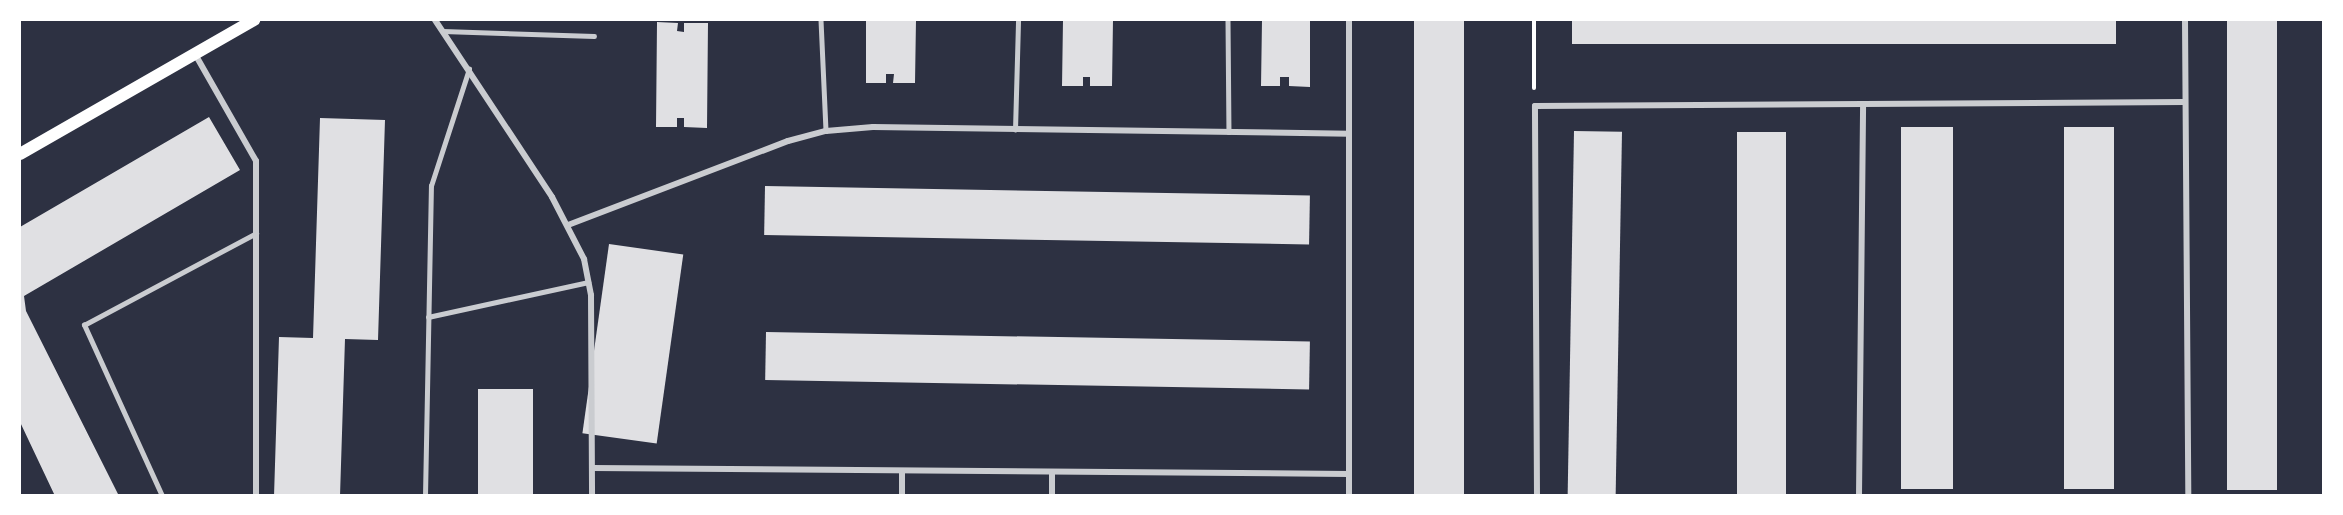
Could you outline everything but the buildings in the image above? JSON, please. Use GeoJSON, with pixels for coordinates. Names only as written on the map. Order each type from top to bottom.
{"type":"FeatureCollection","features":[{"type":"Feature","properties":{"kind":"main road"},"geometry":{"type":"LineString","coordinates":[[20,154],[254,20]]}},
{"type":"Feature","properties":{"kind":"street"},"geometry":{"type":"LineString","coordinates":[[435,20],[469,69],[568,225],[584,259],[588,282],[592,495]]}},
{"type":"Feature","properties":{"kind":"street"},"geometry":{"type":"LineString","coordinates":[[1349,20],[1349,495]]}},
{"type":"Feature","properties":{"kind":"street"},"geometry":{"type":"LineString","coordinates":[[2184,20],[2188,495]]}},
{"type":"Feature","properties":{"kind":"street"},"geometry":{"type":"LineString","coordinates":[[195,54],[256,161],[256,495]]}},
{"type":"Feature","properties":{"kind":"street"},"geometry":{"type":"LineString","coordinates":[[1537,495],[1534,106],[2185,102]]}},
{"type":"Feature","properties":{"kind":"street"},"geometry":{"type":"LineString","coordinates":[[1859,495],[1863,104]]}},
{"type":"Feature","properties":{"kind":"street"},"geometry":{"type":"LineString","coordinates":[[568,225],[788,141],[826,131],[873,127],[1349,134]]}},
{"type":"Feature","properties":{"kind":"street"},"geometry":{"type":"LineString","coordinates":[[592,468],[1349,474]]}},
{"type":"Feature","properties":{"kind":"street"},"geometry":{"type":"LineString","coordinates":[[902,471],[902,495]]}},
{"type":"Feature","properties":{"kind":"street"},"geometry":{"type":"LineString","coordinates":[[1052,472],[1052,495]]}},
{"type":"Feature","properties":{"kind":"lane"},"geometry":{"type":"LineString","coordinates":[[821,20],[826,131]]}},
{"type":"Feature","properties":{"kind":"lane"},"geometry":{"type":"LineString","coordinates":[[1015,130],[1018,20]]}},
{"type":"Feature","properties":{"kind":"lane"},"geometry":{"type":"LineString","coordinates":[[1228,20],[1229,132]]}},
{"type":"Feature","properties":{"kind":"lane"},"geometry":{"type":"LineString","coordinates":[[442,31],[594,36]]}},
{"type":"Feature","properties":{"kind":"lane"},"geometry":{"type":"LineString","coordinates":[[425,495],[431,186],[469,69]]}},
{"type":"Feature","properties":{"kind":"lane"},"geometry":{"type":"LineString","coordinates":[[162,495],[84,325],[256,234]]}},
{"type":"Feature","properties":{"kind":"lane"},"geometry":{"type":"LineString","coordinates":[[428,316],[588,282]]}},
{"type":"Feature","properties":{"kind":"path"},"geometry":{"type":"LineString","coordinates":[[1534,20],[1534,106]]}}]}
